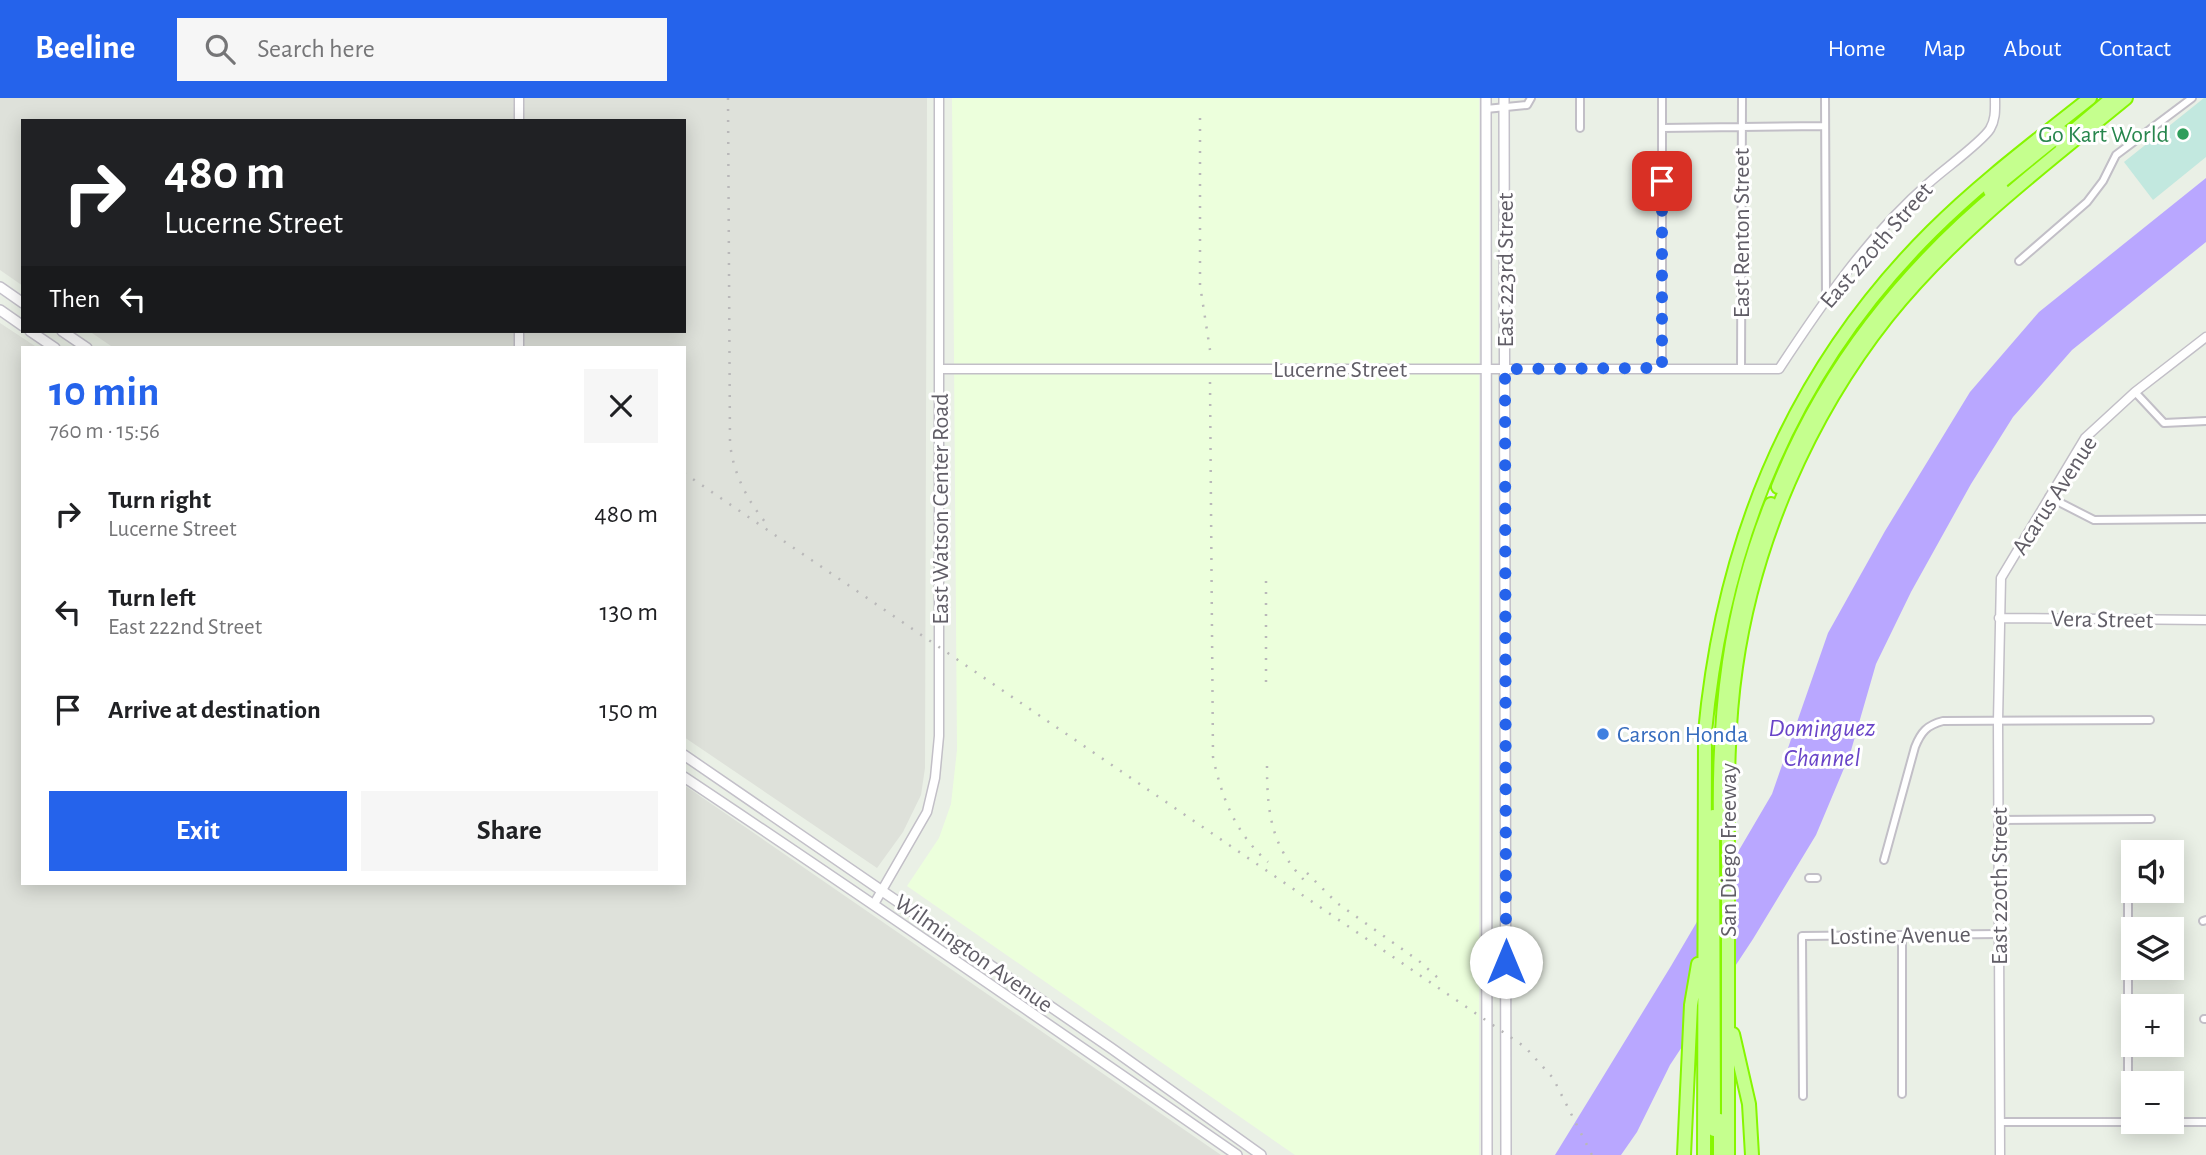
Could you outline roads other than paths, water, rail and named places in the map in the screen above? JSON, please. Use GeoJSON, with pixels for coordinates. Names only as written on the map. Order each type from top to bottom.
{"type":"FeatureCollection","features":[{"type":"Feature","properties":{"kind":"highway","name":"San Diego Freeway"},"geometry":{"type":"LineString","coordinates":[[1704,1155],[1706,732],[1716,643],[1741,542],[1787,430],[1844,336],[1865,307],[1911,253],[1963,202],[2090,98]]}},
{"type":"Feature","properties":{"kind":"highway"},"geometry":{"type":"LineString","coordinates":[[1720,1155],[1714,749],[1727,639],[1735,598],[1760,514],[1801,422],[1864,323],[1940,236],[1985,195],[2105,98]]}},
{"type":"Feature","properties":{"kind":"highway"},"geometry":{"type":"LineString","coordinates":[[1717,863],[1720,750],[1731,643],[1743,588],[1760,531],[1801,436],[1821,399],[1861,338],[1901,285],[1970,216],[2112,98]]}},
{"type":"Feature","properties":{"kind":"highway","name":"San Diego Freeway"},"geometry":{"type":"LineString","coordinates":[[1728,1155],[1728,845],[1731,713],[1745,617],[1773,523],[1813,433],[1865,347],[1887,317],[1936,261],[1973,225],[2126,98]]}},
{"type":"Feature","properties":{"kind":"highway"},"geometry":{"type":"LineString","coordinates":[[1684,1155],[1691,1005],[1705,927]]}},
{"type":"Feature","properties":{"kind":"highway"},"geometry":{"type":"LineString","coordinates":[[1728,1010],[1749,1104],[1752,1155]]}},
{"type":"Feature","properties":{"kind":"highway"},"geometry":{"type":"LineString","coordinates":[[1714,1155],[1717,1030]]}},
{"type":"Feature","properties":{"kind":"main road","name":"East 223rd Street"},"geometry":{"type":"LineString","coordinates":[[1486,98],[1487,1155]]}},
{"type":"Feature","properties":{"kind":"main road","name":"East 223rd Street"},"geometry":{"type":"LineString","coordinates":[[1504,103],[1506,1155]]}},
{"type":"Feature","properties":{"kind":"main road"},"geometry":{"type":"LineString","coordinates":[[0,288],[21,302]]}},
{"type":"Feature","properties":{"kind":"main road"},"geometry":{"type":"LineString","coordinates":[[0,310],[21,325]]}},
{"type":"Feature","properties":{"kind":"main road"},"geometry":{"type":"LineString","coordinates":[[33,333],[52,346]]}},
{"type":"Feature","properties":{"kind":"main road"},"geometry":{"type":"LineString","coordinates":[[65,333],[84,346]]}},
{"type":"Feature","properties":{"kind":"main road","name":"Wilmington Avenue"},"geometry":{"type":"LineString","coordinates":[[686,756],[1261,1155]]}},
{"type":"Feature","properties":{"kind":"main road","name":"Wilmington Avenue"},"geometry":{"type":"LineString","coordinates":[[686,778],[874,904],[1237,1155]]}},
{"type":"Feature","properties":{"kind":"main road"},"geometry":{"type":"LineString","coordinates":[[1154,1097],[1163,1085]]}},
{"type":"Feature","properties":{"kind":"street"},"geometry":{"type":"LineString","coordinates":[[519,98],[519,119]]}},
{"type":"Feature","properties":{"kind":"street","name":"East Watson Center Road"},"geometry":{"type":"LineString","coordinates":[[874,904],[927,812],[936,774],[940,656],[939,98]]}},
{"type":"Feature","properties":{"kind":"street"},"geometry":{"type":"LineString","coordinates":[[1486,109],[1504,103],[1527,105],[1531,98]]}},
{"type":"Feature","properties":{"kind":"street"},"geometry":{"type":"LineString","coordinates":[[1580,98],[1580,128]]}},
{"type":"Feature","properties":{"kind":"street"},"geometry":{"type":"LineString","coordinates":[[1662,98],[1662,368]]}},
{"type":"Feature","properties":{"kind":"street","name":"East Renton Street"},"geometry":{"type":"LineString","coordinates":[[1741,368],[1742,98]]}},
{"type":"Feature","properties":{"kind":"street"},"geometry":{"type":"LineString","coordinates":[[1825,98],[1826,297]]}},
{"type":"Feature","properties":{"kind":"street","name":"East 220th Street"},"geometry":{"type":"LineString","coordinates":[[1741,368],[1779,369],[1826,297],[1875,239],[1926,185],[1989,130],[1995,116],[1995,98]]}},
{"type":"Feature","properties":{"kind":"street"},"geometry":{"type":"LineString","coordinates":[[2019,261],[2087,202],[2103,181],[2116,155],[2192,98]]}},
{"type":"Feature","properties":{"kind":"street"},"geometry":{"type":"LineString","coordinates":[[1662,128],[1825,126]]}},
{"type":"Feature","properties":{"kind":"street","name":"Acarus Avenue"},"geometry":{"type":"LineString","coordinates":[[1999,618],[2001,578],[2085,438],[2135,391],[2206,337]]}},
{"type":"Feature","properties":{"kind":"street","name":"Lucerne Street"},"geometry":{"type":"LineString","coordinates":[[940,369],[1741,368]]}},
{"type":"Feature","properties":{"kind":"street"},"geometry":{"type":"LineString","coordinates":[[2135,391],[2164,423],[2206,421]]}},
{"type":"Feature","properties":{"kind":"street"},"geometry":{"type":"LineString","coordinates":[[2049,497],[2094,520],[2206,519]]}},
{"type":"Feature","properties":{"kind":"street","name":"East 220th Street"},"geometry":{"type":"LineString","coordinates":[[1999,618],[2000,1155]]}},
{"type":"Feature","properties":{"kind":"street","name":"Vera Street"},"geometry":{"type":"LineString","coordinates":[[1999,618],[2206,620]]}},
{"type":"Feature","properties":{"kind":"street"},"geometry":{"type":"LineString","coordinates":[[1884,860],[1920,735],[1927,726],[1943,721],[2150,720]]}},
{"type":"Feature","properties":{"kind":"street"},"geometry":{"type":"LineString","coordinates":[[1999,820],[2151,819]]}},
{"type":"Feature","properties":{"kind":"street"},"geometry":{"type":"LineString","coordinates":[[2128,903],[2128,1071]]}},
{"type":"Feature","properties":{"kind":"street","name":"Lostine Avenue"},"geometry":{"type":"LineString","coordinates":[[1803,1096],[1802,936],[1999,934]]}},
{"type":"Feature","properties":{"kind":"street"},"geometry":{"type":"LineString","coordinates":[[1902,936],[1902,1094]]}},
{"type":"Feature","properties":{"kind":"street"},"geometry":{"type":"LineString","coordinates":[[2001,1122],[2121,1122]]}},
{"type":"Feature","properties":{"kind":"street"},"geometry":{"type":"LineString","coordinates":[[2184,1122],[2206,1122]]}},
{"type":"Feature","properties":{"kind":"water","name":"Dominguez Channel"},"geometry":{"type":"Polygon","coordinates":[[[2206,178],[2206,242],[2072,350],[2013,417],[1971,484],[1911,592],[1876,664],[1850,754],[1816,835],[1753,939],[1670,1065],[1637,1132],[1621,1155],[1555,1155],[1772,794],[1828,633],[1885,531],[1970,392],[2039,312],[2206,178]]]}},
{"type":"Feature","properties":{"kind":"railway"},"geometry":{"type":"LineString","coordinates":[[728,98],[730,443],[742,486],[766,523]]}},
{"type":"Feature","properties":{"kind":"railway"},"geometry":{"type":"LineString","coordinates":[[1200,118],[1200,285],[1210,350]]}},
{"type":"Feature","properties":{"kind":"railway"},"geometry":{"type":"LineString","coordinates":[[1210,382],[1213,757],[1232,815],[1247,840],[1268,862]]}},
{"type":"Feature","properties":{"kind":"railway"},"geometry":{"type":"LineString","coordinates":[[686,474],[1525,1047],[1553,1078],[1592,1155]]}},
{"type":"Feature","properties":{"kind":"railway"},"geometry":{"type":"LineString","coordinates":[[1266,581],[1266,688]]}},
{"type":"Feature","properties":{"kind":"railway"},"geometry":{"type":"LineString","coordinates":[[1267,766],[1268,801],[1274,831],[1287,859],[1310,886]]}},
{"type":"Feature","properties":{"kind":"railway"},"geometry":{"type":"LineString","coordinates":[[1307,873],[1337,903],[1419,961],[1438,978]]}},
{"type":"Feature","properties":{"kind":"place","name":"Go Kart World"},"geometry":{"type":"Point","coordinates":[2183,134]}},
{"type":"Feature","properties":{"kind":"place","name":"Carson Honda"},"geometry":{"type":"Point","coordinates":[1603,734]}}]}
